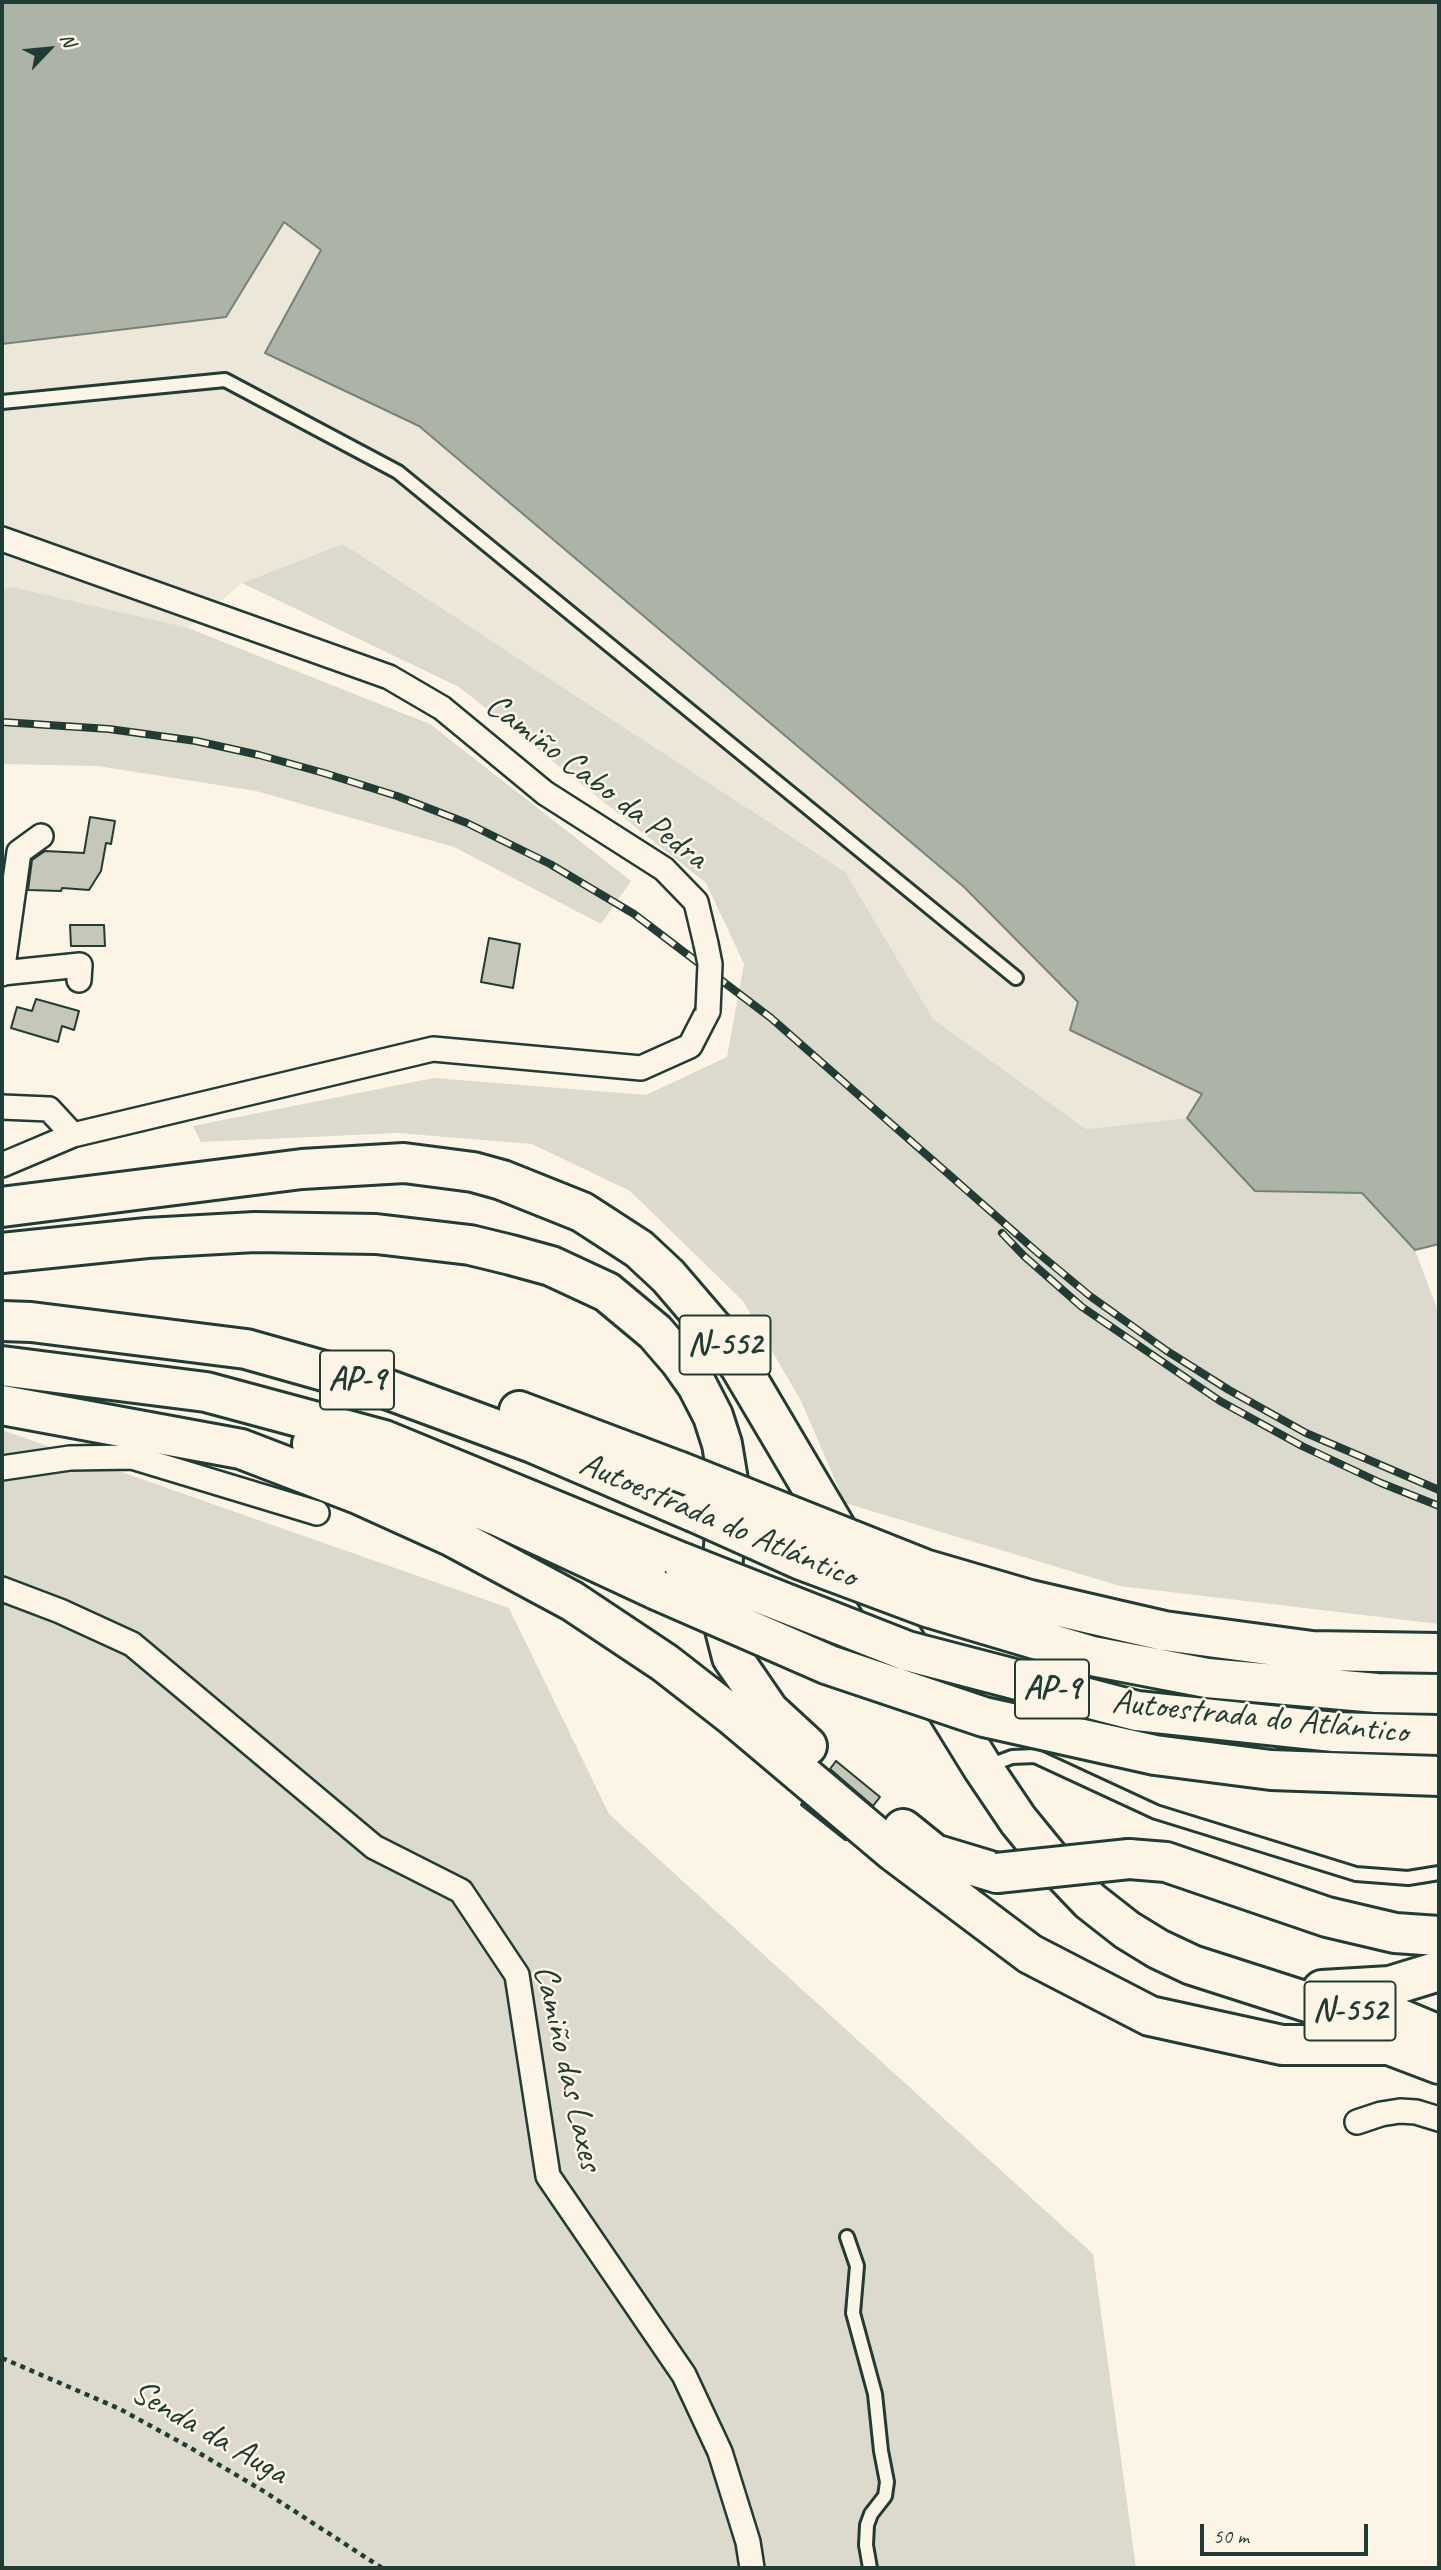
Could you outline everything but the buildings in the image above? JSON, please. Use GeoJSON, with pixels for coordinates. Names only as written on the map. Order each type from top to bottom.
{"type":"FeatureCollection","features":[{"type":"Feature","properties":{"kind":"highway","name":"N-552"},"geometry":{"type":"LineString","coordinates":[[2,1207],[302,1169],[404,1163],[473,1172],[502,1180],[582,1212],[639,1249],[676,1284],[716,1332],[741,1368],[844,1544],[983,1768],[1041,1849],[1090,1901],[1127,1930],[1158,1949],[1214,1973],[1326,2008],[1396,2017],[1439,2035]]}},
{"type":"Feature","properties":{"kind":"highway"},"geometry":{"type":"LineString","coordinates":[[2,1253],[255,1232],[376,1234],[470,1245],[511,1255],[551,1266],[607,1292],[655,1332],[680,1361],[697,1385],[713,1416],[722,1444],[729,1486],[719,1605],[732,1657],[769,1711],[849,1786],[934,1854],[998,1873],[1129,1859],[1166,1862],[1326,1917],[1395,1933],[1439,1936]]}},
{"type":"Feature","properties":{"kind":"highway"},"geometry":{"type":"LineString","coordinates":[[2,1302],[61,1305],[170,1320],[317,1350],[409,1376],[528,1414],[924,1569],[1030,1600],[1164,1631],[1312,1651],[1439,1653]]}},
{"type":"Feature","properties":{"kind":"highway","name":"Autoestrada do Atlántico"},"geometry":{"type":"LineString","coordinates":[[2,1321],[258,1352],[381,1387],[533,1443],[801,1560],[927,1607],[1092,1656],[1207,1678],[1377,1693],[1439,1694]]}},
{"type":"Feature","properties":{"kind":"highway","name":"Autoestrada do Atlántico"},"geometry":{"type":"LineString","coordinates":[[2,1366],[206,1392],[384,1440],[683,1563],[907,1651],[1138,1711],[1334,1732],[1439,1735]]}},
{"type":"Feature","properties":{"kind":"highway"},"geometry":{"type":"LineString","coordinates":[[2,1381],[47,1385],[184,1408],[305,1442],[393,1472],[829,1665],[984,1717],[1156,1755],[1258,1769],[1439,1776]]}},
{"type":"Feature","properties":{"kind":"highway"},"geometry":{"type":"LineString","coordinates":[[2,1405],[241,1449],[358,1494],[477,1550],[572,1601],[665,1663],[733,1716],[893,1851],[1030,1954],[1150,2016],[1282,2045],[1389,2045],[1439,2064]]}},
{"type":"Feature","properties":{"kind":"highway","name":"N-552"},"geometry":{"type":"LineString","coordinates":[[1261,1986],[1322,1990],[1390,1986],[1439,1970]]}},
{"type":"Feature","properties":{"kind":"street","name":"Camiño Cabo da Pedra"},"geometry":{"type":"LineString","coordinates":[[2,539],[389,677],[442,708],[545,793],[664,869],[696,902],[710,964],[708,1011],[690,1045],[642,1068],[433,1049],[73,1135],[2,1165]]}},
{"type":"Feature","properties":{"kind":"street"},"geometry":{"type":"LineString","coordinates":[[41,836],[19,852],[2,974],[80,965],[79,980]]}},
{"type":"Feature","properties":{"kind":"street"},"geometry":{"type":"LineString","coordinates":[[2,1107],[49,1109],[73,1135]]}},
{"type":"Feature","properties":{"kind":"street"},"geometry":{"type":"LineString","coordinates":[[2,1468],[71,1458],[132,1457],[317,1513]]}},
{"type":"Feature","properties":{"kind":"street","name":"Camiño das Laxes"},"geometry":{"type":"LineString","coordinates":[[2,1589],[60,1611],[132,1644],[374,1847],[461,1891],[517,1975],[548,2176],[684,2375],[720,2452],[736,2499],[753,2567]]}},
{"type":"Feature","properties":{"kind":"street"},"geometry":{"type":"LineString","coordinates":[[1357,2122],[1400,2111],[1416,2112],[1439,2119]]}},
{"type":"Feature","properties":{"kind":"lane"},"geometry":{"type":"LineString","coordinates":[[2,402],[225,380],[398,472],[1016,978]]}},
{"type":"Feature","properties":{"kind":"lane"},"geometry":{"type":"LineString","coordinates":[[983,1768],[1012,1757],[1035,1756],[1156,1812],[1356,1874],[1408,1878],[1439,1874]]}},
{"type":"Feature","properties":{"kind":"lane"},"geometry":{"type":"LineString","coordinates":[[847,2237],[856,2266],[853,2313],[875,2394],[887,2482],[885,2496],[871,2514],[867,2525],[866,2544],[870,2568]]}},
{"type":"Feature","properties":{"kind":"path","name":"Senda da Auga"},"geometry":{"type":"LineString","coordinates":[[2,2358],[120,2409],[189,2446],[382,2568]]}},
{"type":"Feature","properties":{"kind":"shaded area"},"geometry":{"type":"Polygon","coordinates":[[[2,2],[1439,2],[1439,1244],[1415,1250],[1362,1193],[1255,1191],[1187,1118],[1202,1094],[1070,1030],[1078,1002],[964,887],[419,426],[265,353],[321,250],[284,222],[226,317],[2,344],[2,2]]]}},
{"type":"Feature","properties":{"kind":"shaded area"},"geometry":{"type":"Polygon","coordinates":[[[284,221],[322,250],[266,353],[419,426],[964,887],[1078,1002],[1070,1030],[1202,1094],[1187,1118],[1086,1129],[933,1019],[344,544],[242,583],[188,628],[2,590],[2,344],[226,317],[284,221]]]}},
{"type":"Feature","properties":{"kind":"shaded area"},"geometry":{"type":"Polygon","coordinates":[[[343,544],[845,872],[933,1019],[1086,1129],[1187,1118],[1255,1191],[1362,1193],[1415,1250],[1439,1314],[1439,1624],[1120,1586],[845,1503],[801,1401],[743,1301],[630,1191],[532,1144],[398,1133],[201,1142],[193,1126],[434,1078],[646,1095],[727,1057],[744,964],[706,883],[459,687],[242,583],[343,544]]]}},
{"type":"Feature","properties":{"kind":"shaded area"},"geometry":{"type":"Polygon","coordinates":[[[12,587],[188,628],[430,724],[631,881],[601,924],[454,847],[256,791],[98,766],[2,764],[2,590],[12,587]]]}},
{"type":"Feature","properties":{"kind":"shaded area"},"geometry":{"type":"Polygon","coordinates":[[[2,1430],[509,1608],[609,1814],[1093,2254],[1136,2568],[2,2568],[2,1430]]]}},
{"type":"Feature","properties":{"kind":"railway"},"geometry":{"type":"LineString","coordinates":[[2,722],[109,729],[196,741],[259,755],[397,796],[467,823],[550,864],[634,914],[771,1018],[1037,1252],[1090,1296],[1167,1351],[1306,1433],[1439,1490]]}},
{"type":"Feature","properties":{"kind":"railway"},"geometry":{"type":"LineString","coordinates":[[1002,1233],[1082,1307],[1220,1401],[1302,1446],[1381,1483],[1439,1506]]}}]}
